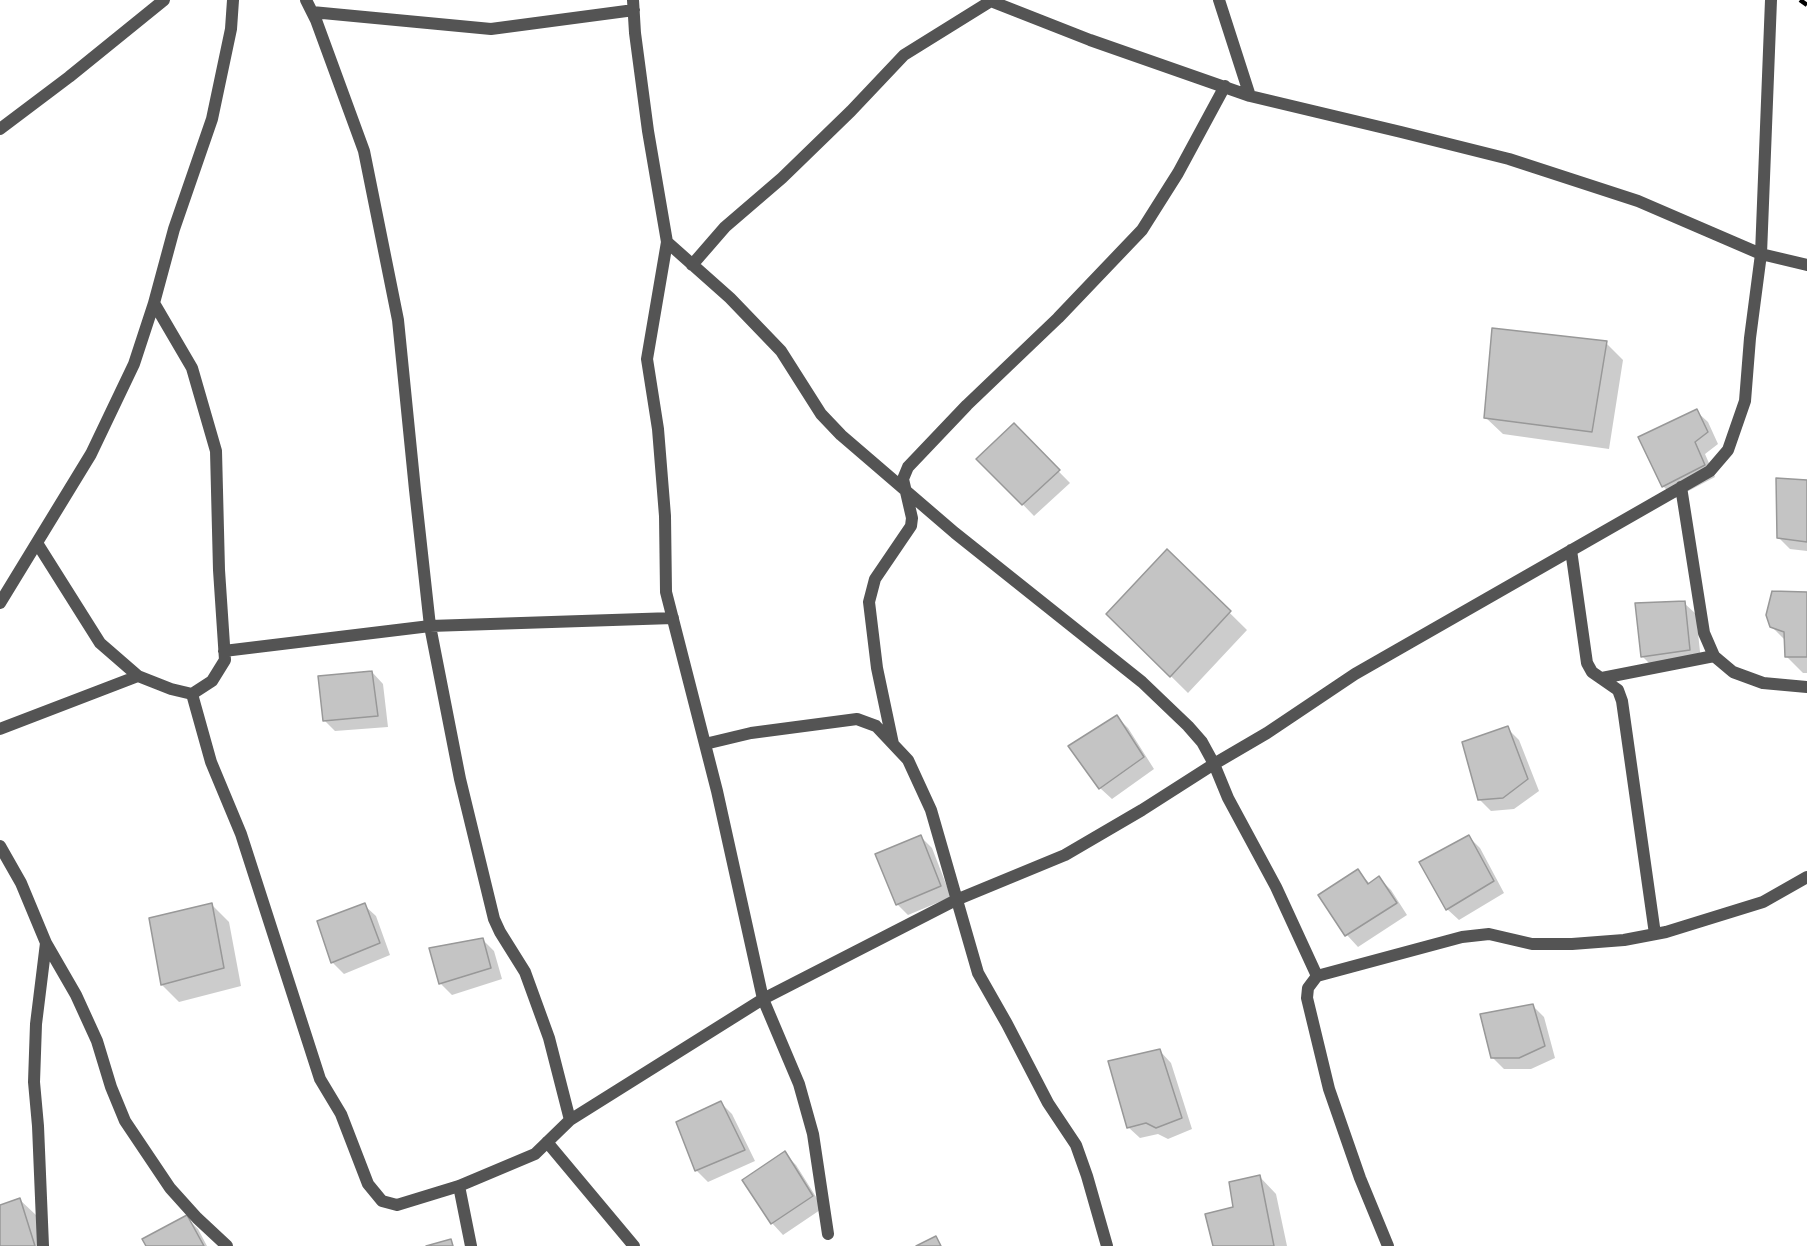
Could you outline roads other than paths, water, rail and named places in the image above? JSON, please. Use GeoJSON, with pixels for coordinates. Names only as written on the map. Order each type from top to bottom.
{"type":"FeatureCollection","features":[{"type":"Feature","properties":{"kind":"street"},"geometry":{"type":"LineString","coordinates":[[0,129],[164,0]]}},
{"type":"Feature","properties":{"kind":"street"},"geometry":{"type":"LineString","coordinates":[[0,603],[91,454],[134,364],[174,229],[212,119],[231,29],[233,0]]}},
{"type":"Feature","properties":{"kind":"street"},"geometry":{"type":"LineString","coordinates":[[306,0],[364,151],[398,320],[430,626],[460,779],[494,919],[525,972],[549,1038],[570,1120]]}},
{"type":"Feature","properties":{"kind":"street"},"geometry":{"type":"LineString","coordinates":[[1219,0],[1250,96]]}},
{"type":"Feature","properties":{"kind":"street"},"geometry":{"type":"LineString","coordinates":[[192,694],[211,762],[241,834],[320,1079],[341,1114],[368,1184],[382,1201],[397,1205],[459,1186],[535,1154],[570,1120],[763,999],[956,900],[1065,855],[1142,810],[1356,674],[1710,471],[1728,450],[1744,401],[1761,254],[1770,0]]}},
{"type":"Feature","properties":{"kind":"street"},"geometry":{"type":"LineString","coordinates":[[692,265],[725,227],[782,178],[851,111],[904,55],[990,1],[1090,40],[1250,96],[1509,159],[1638,201],[1761,254],[1807,265]]}},
{"type":"Feature","properties":{"kind":"street"},"geometry":{"type":"LineString","coordinates":[[312,12],[492,29],[633,5],[648,131],[666,243],[647,359],[658,429],[665,516],[666,592],[705,744],[763,999],[800,1084],[813,1134],[828,1234]]}},
{"type":"Feature","properties":{"kind":"street"},"geometry":{"type":"LineString","coordinates":[[893,744],[868,602],[875,579],[911,526],[912,518],[903,479],[908,467],[967,405],[1058,318],[1142,230],[1179,173],[1225,87]]}},
{"type":"Feature","properties":{"kind":"street"},"geometry":{"type":"LineString","coordinates":[[666,243],[730,298],[782,351],[821,414],[841,435],[955,533],[1142,682],[1188,726],[1202,742],[1214,764],[1228,798],[1276,887],[1317,976]]}},
{"type":"Feature","properties":{"kind":"street"},"geometry":{"type":"LineString","coordinates":[[38,543],[100,643],[138,675],[171,689],[192,694],[212,681],[225,660],[219,570],[216,451],[192,368],[153,303]]}},
{"type":"Feature","properties":{"kind":"street"},"geometry":{"type":"LineString","coordinates":[[1681,487],[1704,633],[1714,656],[1733,672],[1763,683],[1807,687]]}},
{"type":"Feature","properties":{"kind":"street"},"geometry":{"type":"LineString","coordinates":[[1571,550],[1587,663],[1592,672],[1618,690],[1622,701],[1655,934]]}},
{"type":"Feature","properties":{"kind":"street"},"geometry":{"type":"LineString","coordinates":[[224,651],[430,626],[673,618]]}},
{"type":"Feature","properties":{"kind":"street"},"geometry":{"type":"LineString","coordinates":[[1602,678],[1714,656]]}},
{"type":"Feature","properties":{"kind":"street"},"geometry":{"type":"LineString","coordinates":[[0,729],[138,675]]}},
{"type":"Feature","properties":{"kind":"street"},"geometry":{"type":"LineString","coordinates":[[705,744],[752,734],[857,719],[876,726],[908,760],[931,810],[978,973],[1048,1103],[1076,1145],[1107,1246]]}},
{"type":"Feature","properties":{"kind":"street"},"geometry":{"type":"LineString","coordinates":[[0,846],[21,883],[46,943],[76,995],[97,1041],[124,1121],[142,1144],[170,1188],[226,1246]]}},
{"type":"Feature","properties":{"kind":"street"},"geometry":{"type":"LineString","coordinates":[[1388,1246],[1360,1178],[1329,1089],[1306,998],[1308,988],[1317,976],[1462,937],[1489,934],[1532,944],[1572,944],[1624,940],[1655,934],[1763,902],[1807,877]]}},
{"type":"Feature","properties":{"kind":"street"},"geometry":{"type":"LineString","coordinates":[[43,1246],[34,1082],[36,1024],[46,943]]}},
{"type":"Feature","properties":{"kind":"street"},"geometry":{"type":"LineString","coordinates":[[547,1142],[634,1246]]}},
{"type":"Feature","properties":{"kind":"street"},"geometry":{"type":"LineString","coordinates":[[459,1186],[471,1246]]}},
{"type":"Feature","properties":{"kind":"railway"},"geometry":{"type":"LineString","coordinates":[[1800,0],[1807,5]]}}]}
